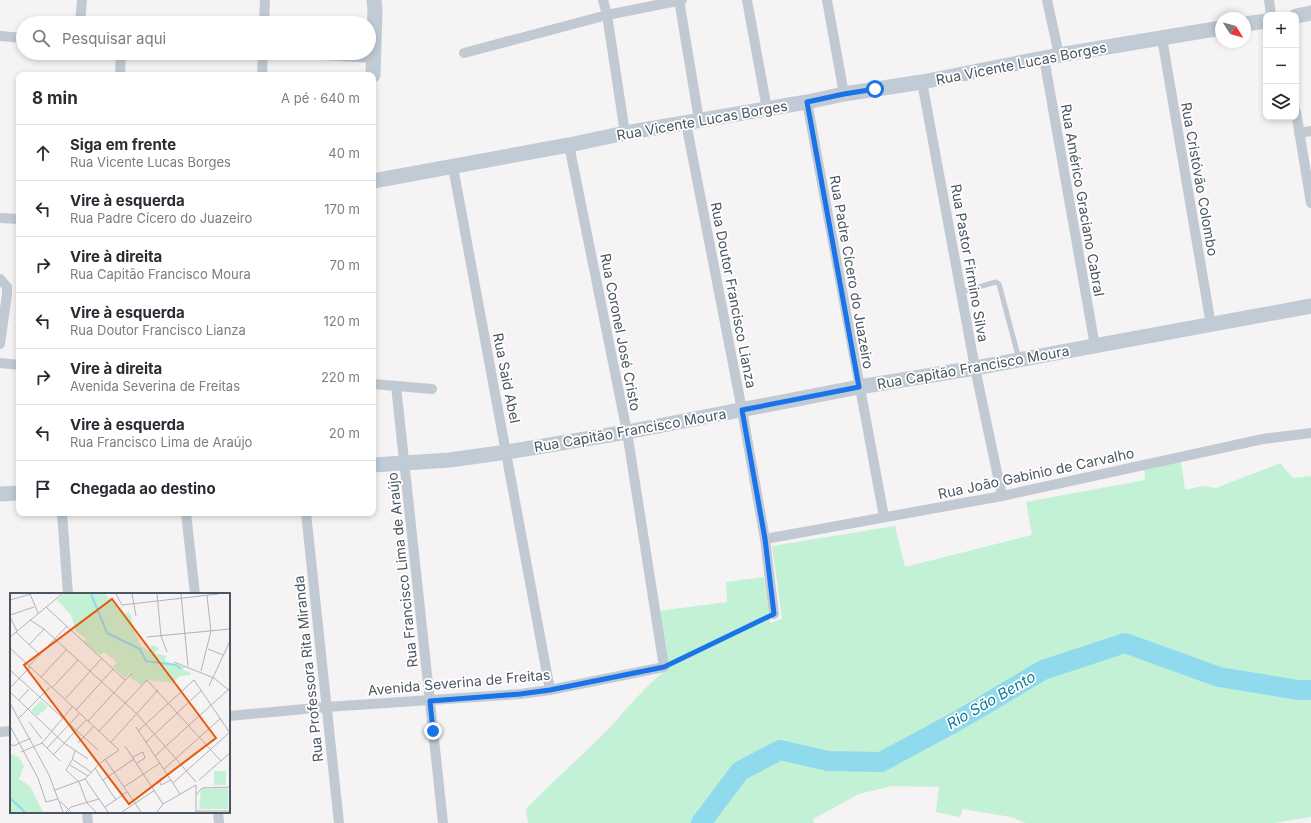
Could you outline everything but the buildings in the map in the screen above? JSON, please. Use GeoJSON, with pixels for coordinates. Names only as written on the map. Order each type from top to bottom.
{"type":"FeatureCollection","features":[{"type":"Feature","properties":{"kind":"main road"},"geometry":{"type":"LineString","coordinates":[[374,0],[375,16]]}},
{"type":"Feature","properties":{"kind":"main road"},"geometry":{"type":"LineString","coordinates":[[1299,15],[1311,13]]}},
{"type":"Feature","properties":{"kind":"main road"},"geometry":{"type":"LineString","coordinates":[[1251,23],[1263,21]]}},
{"type":"Feature","properties":{"kind":"main road","name":"Rua Vicente Lucas Borges"},"geometry":{"type":"LineString","coordinates":[[376,180],[569,145],[625,133],[807,102],[844,94],[922,82],[1059,55],[1215,29]]}},
{"type":"Feature","properties":{"kind":"main road"},"geometry":{"type":"LineString","coordinates":[[373,72],[374,60]]}},
{"type":"Feature","properties":{"kind":"main road","name":"Rua Capitão Francisco Moura"},"geometry":{"type":"LineString","coordinates":[[376,465],[450,460],[627,432],[859,387],[975,368],[1311,306]]}},
{"type":"Feature","properties":{"kind":"main road"},"geometry":{"type":"LineString","coordinates":[[0,494],[16,493]]}},
{"type":"Feature","properties":{"kind":"street"},"geometry":{"type":"LineString","coordinates":[[81,16],[82,0]]}},
{"type":"Feature","properties":{"kind":"street"},"geometry":{"type":"LineString","coordinates":[[264,16],[265,0]]}},
{"type":"Feature","properties":{"kind":"street"},"geometry":{"type":"LineString","coordinates":[[603,0],[607,15],[625,133]]}},
{"type":"Feature","properties":{"kind":"street","name":"Rua Doutor Francisco Lianza"},"geometry":{"type":"LineString","coordinates":[[679,0],[693,122],[765,539],[774,614]]}},
{"type":"Feature","properties":{"kind":"street"},"geometry":{"type":"LineString","coordinates":[[464,53],[607,15],[682,0]]}},
{"type":"Feature","properties":{"kind":"street"},"geometry":{"type":"LineString","coordinates":[[748,0],[767,109]]}},
{"type":"Feature","properties":{"kind":"street"},"geometry":{"type":"LineString","coordinates":[[827,0],[844,94]]}},
{"type":"Feature","properties":{"kind":"street"},"geometry":{"type":"LineString","coordinates":[[1047,0],[1059,55]]}},
{"type":"Feature","properties":{"kind":"street"},"geometry":{"type":"LineString","coordinates":[[1269,0],[1271,12]]}},
{"type":"Feature","properties":{"kind":"street"},"geometry":{"type":"LineString","coordinates":[[0,36],[16,37]]}},
{"type":"Feature","properties":{"kind":"street","name":"Rua Cristóvão Colombo"},"geometry":{"type":"LineString","coordinates":[[1162,38],[1211,325]]}},
{"type":"Feature","properties":{"kind":"street","name":"Rua Américo Graciano Cabral"},"geometry":{"type":"LineString","coordinates":[[1044,58],[1095,346]]}},
{"type":"Feature","properties":{"kind":"street"},"geometry":{"type":"LineString","coordinates":[[120,72],[121,60]]}},
{"type":"Feature","properties":{"kind":"street"},"geometry":{"type":"LineString","coordinates":[[262,72],[263,60]]}},
{"type":"Feature","properties":{"kind":"street","name":"Rua Pastor Firmino Silva"},"geometry":{"type":"LineString","coordinates":[[922,82],[975,368],[1002,496]]}},
{"type":"Feature","properties":{"kind":"street","name":"Rua Padre Cícero do Juazeiro"},"geometry":{"type":"LineString","coordinates":[[807,102],[884,517]]}},
{"type":"Feature","properties":{"kind":"street"},"geometry":{"type":"LineString","coordinates":[[1298,120],[1311,203]]}},
{"type":"Feature","properties":{"kind":"street"},"geometry":{"type":"LineString","coordinates":[[1300,133],[1311,132]]}},
{"type":"Feature","properties":{"kind":"street","name":"Rua Coronel José Cristo"},"geometry":{"type":"LineString","coordinates":[[569,145],[627,432],[664,667]]}},
{"type":"Feature","properties":{"kind":"street","name":"Rua Said Abel"},"geometry":{"type":"LineString","coordinates":[[453,167],[550,690]]}},
{"type":"Feature","properties":{"kind":"street"},"geometry":{"type":"LineString","coordinates":[[0,218],[16,219]]}},
{"type":"Feature","properties":{"kind":"street"},"geometry":{"type":"LineString","coordinates":[[0,279],[7,287],[7,294],[0,344]]}},
{"type":"Feature","properties":{"kind":"street"},"geometry":{"type":"LineString","coordinates":[[0,363],[16,365]]}},
{"type":"Feature","properties":{"kind":"street"},"geometry":{"type":"LineString","coordinates":[[376,384],[432,389]]}},
{"type":"Feature","properties":{"kind":"street","name":"Rua Francisco Lima de Araújo"},"geometry":{"type":"LineString","coordinates":[[396,386],[443,823]]}},
{"type":"Feature","properties":{"kind":"street","name":"Rua João Gabínio de Carvalho"},"geometry":{"type":"LineString","coordinates":[[765,539],[1002,496],[1262,439],[1311,433]]}},
{"type":"Feature","properties":{"kind":"street"},"geometry":{"type":"LineString","coordinates":[[62,516],[68,593]]}},
{"type":"Feature","properties":{"kind":"street"},"geometry":{"type":"LineString","coordinates":[[186,516],[195,593]]}},
{"type":"Feature","properties":{"kind":"street","name":"Rua Professora Rita Miranda"},"geometry":{"type":"LineString","coordinates":[[306,516],[339,823]]}},
{"type":"Feature","properties":{"kind":"street","name":"Avenida Severina de Freitas"},"geometry":{"type":"LineString","coordinates":[[230,716],[326,707],[520,694],[550,690],[664,667]]}},
{"type":"Feature","properties":{"kind":"street"},"geometry":{"type":"LineString","coordinates":[[87,813],[88,823]]}},
{"type":"Feature","properties":{"kind":"street"},"geometry":{"type":"LineString","coordinates":[[218,813],[219,823]]}},
{"type":"Feature","properties":{"kind":"lane"},"geometry":{"type":"LineString","coordinates":[[961,292],[996,282],[999,284],[1019,360]]}},
{"type":"Feature","properties":{"kind":"path"},"geometry":{"type":"LineString","coordinates":[[664,667],[774,614]]}},
{"type":"Feature","properties":{"kind":"green space"},"geometry":{"type":"Polygon","coordinates":[[[1181,461],[1185,490],[1202,486],[1216,488],[1280,463],[1293,478],[1311,476],[1311,817],[1275,823],[1026,823],[1011,817],[963,809],[960,817],[936,812],[939,787],[892,786],[859,794],[813,819],[814,823],[528,823],[526,809],[610,727],[644,690],[666,670],[658,611],[727,602],[726,582],[764,577],[770,623],[782,619],[772,546],[895,526],[905,567],[1032,535],[1026,502],[1145,480],[1144,468],[1181,461]]]}},
{"type":"Feature","properties":{"kind":"waterway","name":"Rio São Bento"},"geometry":{"type":"LineString","coordinates":[[701,823],[740,771],[780,750],[828,761],[881,762],[959,720],[1043,670],[1125,643],[1219,677],[1298,690],[1311,690]]}},
{"type":"Feature","properties":{"kind":"route"},"geometry":{"type":"LineString","coordinates":[[433,731],[430,701],[520,694],[550,690],[664,667],[774,614],[765,539],[742,410],[859,387],[807,102],[875,89]]}}]}
